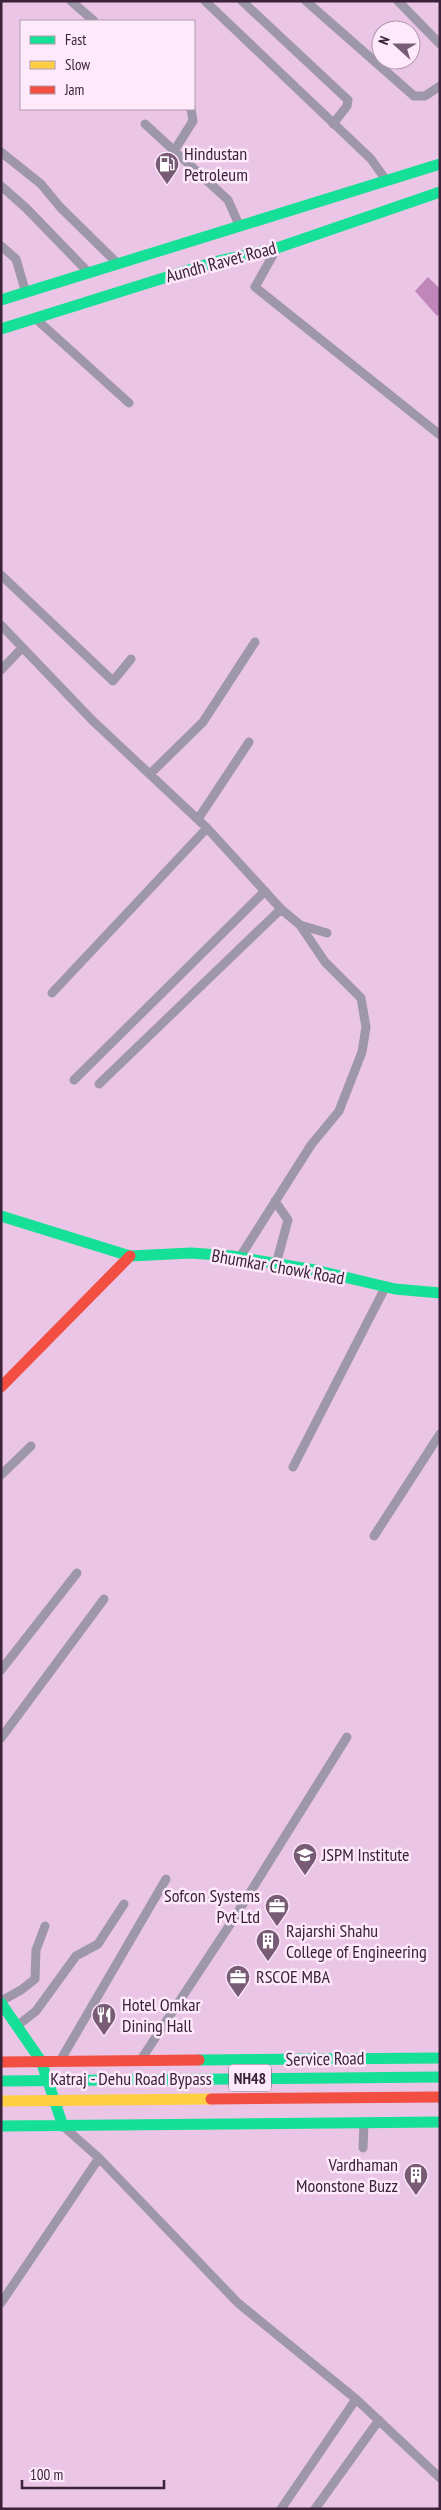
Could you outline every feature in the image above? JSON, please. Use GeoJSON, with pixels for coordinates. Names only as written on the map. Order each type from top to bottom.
{"type":"FeatureCollection","features":[{"type":"Feature","properties":{"kind":"main road","name":"Aundh Ravet Road"},"geometry":{"type":"LineString","coordinates":[[1,300],[440,164]]}},
{"type":"Feature","properties":{"kind":"main road","name":"Aundh Ravet Road"},"geometry":{"type":"LineString","coordinates":[[1,329],[218,261],[277,248],[440,192]]}},
{"type":"Feature","properties":{"kind":"main road","name":"Bhumkar Chowk Road"},"geometry":{"type":"LineString","coordinates":[[1,1216],[130,1256],[192,1253],[240,1257],[386,1286],[440,1293]]}},
{"type":"Feature","properties":{"kind":"main road"},"geometry":{"type":"LineString","coordinates":[[1,1387],[130,1256]]}},
{"type":"Feature","properties":{"kind":"main road"},"geometry":{"type":"LineString","coordinates":[[1,2002],[40,2061],[63,2126]]}},
{"type":"Feature","properties":{"kind":"main road","name":"Service Road"},"geometry":{"type":"LineString","coordinates":[[1,2062],[440,2058]]}},
{"type":"Feature","properties":{"kind":"main road","name":"Katraj - Dehu Road Bypass"},"geometry":{"type":"LineString","coordinates":[[1,2080],[440,2077]]}},
{"type":"Feature","properties":{"kind":"main road","name":"Katraj - Dehu Road Bypass"},"geometry":{"type":"LineString","coordinates":[[1,2101],[440,2097]]}},
{"type":"Feature","properties":{"kind":"main road"},"geometry":{"type":"LineString","coordinates":[[1,2126],[440,2122]]}},
{"type":"Feature","properties":{"kind":"street"},"geometry":{"type":"LineString","coordinates":[[71,1],[93,20]]}},
{"type":"Feature","properties":{"kind":"street"},"geometry":{"type":"LineString","coordinates":[[205,1],[371,159],[386,180]]}},
{"type":"Feature","properties":{"kind":"street"},"geometry":{"type":"LineString","coordinates":[[242,1],[348,100],[347,106],[333,124]]}},
{"type":"Feature","properties":{"kind":"street"},"geometry":{"type":"LineString","coordinates":[[306,1],[414,96],[426,96],[440,86]]}},
{"type":"Feature","properties":{"kind":"street"},"geometry":{"type":"LineString","coordinates":[[398,1],[440,44]]}},
{"type":"Feature","properties":{"kind":"street"},"geometry":{"type":"LineString","coordinates":[[174,151],[193,120],[192,110]]}},
{"type":"Feature","properties":{"kind":"street"},"geometry":{"type":"LineString","coordinates":[[145,124],[228,200],[240,227]]}},
{"type":"Feature","properties":{"kind":"street"},"geometry":{"type":"LineString","coordinates":[[1,152],[42,184],[60,207],[118,264]]}},
{"type":"Feature","properties":{"kind":"street"},"geometry":{"type":"LineString","coordinates":[[1,186],[26,208],[89,273]]}},
{"type":"Feature","properties":{"kind":"street"},"geometry":{"type":"LineString","coordinates":[[1,246],[16,259],[26,293]]}},
{"type":"Feature","properties":{"kind":"street"},"geometry":{"type":"LineString","coordinates":[[277,248],[255,287],[440,435]]}},
{"type":"Feature","properties":{"kind":"street"},"geometry":{"type":"LineString","coordinates":[[36,319],[129,403]]}},
{"type":"Feature","properties":{"kind":"street"},"geometry":{"type":"LineString","coordinates":[[1,575],[112,681],[131,659]]}},
{"type":"Feature","properties":{"kind":"street"},"geometry":{"type":"LineString","coordinates":[[2,629],[92,720],[208,828],[281,909],[300,925],[325,962],[362,998],[366,1027],[362,1052],[338,1111],[311,1145],[240,1257]]}},
{"type":"Feature","properties":{"kind":"street"},"geometry":{"type":"LineString","coordinates":[[150,774],[203,722],[255,642]]}},
{"type":"Feature","properties":{"kind":"street"},"geometry":{"type":"LineString","coordinates":[[1,670],[22,648]]}},
{"type":"Feature","properties":{"kind":"street"},"geometry":{"type":"LineString","coordinates":[[198,819],[249,742]]}},
{"type":"Feature","properties":{"kind":"street"},"geometry":{"type":"LineString","coordinates":[[52,993],[208,828]]}},
{"type":"Feature","properties":{"kind":"street"},"geometry":{"type":"LineString","coordinates":[[74,1080],[264,891]]}},
{"type":"Feature","properties":{"kind":"street"},"geometry":{"type":"LineString","coordinates":[[99,1084],[281,909]]}},
{"type":"Feature","properties":{"kind":"street"},"geometry":{"type":"LineString","coordinates":[[300,925],[327,932]]}},
{"type":"Feature","properties":{"kind":"street"},"geometry":{"type":"LineString","coordinates":[[275,1201],[288,1220],[276,1264]]}},
{"type":"Feature","properties":{"kind":"street"},"geometry":{"type":"LineString","coordinates":[[292,1466],[386,1286]]}},
{"type":"Feature","properties":{"kind":"street"},"geometry":{"type":"LineString","coordinates":[[374,1536],[440,1434]]}},
{"type":"Feature","properties":{"kind":"street"},"geometry":{"type":"LineString","coordinates":[[1,1475],[31,1446]]}},
{"type":"Feature","properties":{"kind":"street"},"geometry":{"type":"LineString","coordinates":[[1,1670],[77,1573]]}},
{"type":"Feature","properties":{"kind":"street"},"geometry":{"type":"LineString","coordinates":[[1,1738],[104,1599]]}},
{"type":"Feature","properties":{"kind":"street"},"geometry":{"type":"LineString","coordinates":[[140,2061],[232,1923],[346,1737]]}},
{"type":"Feature","properties":{"kind":"street"},"geometry":{"type":"LineString","coordinates":[[60,2061],[166,1879]]}},
{"type":"Feature","properties":{"kind":"street"},"geometry":{"type":"LineString","coordinates":[[17,2026],[36,2011],[76,1956],[98,1944],[124,1904]]}},
{"type":"Feature","properties":{"kind":"street"},"geometry":{"type":"LineString","coordinates":[[1,2002],[35,1979],[36,1950],[46,1926]]}},
{"type":"Feature","properties":{"kind":"street"},"geometry":{"type":"LineString","coordinates":[[363,2148],[364,2123]]}},
{"type":"Feature","properties":{"kind":"street"},"geometry":{"type":"LineString","coordinates":[[63,2126],[99,2158],[238,2303],[356,2399],[440,2478]]}},
{"type":"Feature","properties":{"kind":"street"},"geometry":{"type":"LineString","coordinates":[[1,2303],[99,2158]]}},
{"type":"Feature","properties":{"kind":"street"},"geometry":{"type":"LineString","coordinates":[[281,2509],[356,2399]]}},
{"type":"Feature","properties":{"kind":"street"},"geometry":{"type":"LineString","coordinates":[[315,2509],[379,2420]]}},
{"type":"Feature","properties":{"kind":"shaded area"},"geometry":{"type":"Polygon","coordinates":[[[428,277],[440,289],[440,314],[437,316],[415,291],[428,277]]]}},
{"type":"Feature","properties":{"kind":"traffic: fast"},"geometry":{"type":"LineString","coordinates":[[1,300],[440,164]]}},
{"type":"Feature","properties":{"kind":"traffic: fast"},"geometry":{"type":"LineString","coordinates":[[1,329],[218,261],[277,248],[440,192]]}},
{"type":"Feature","properties":{"kind":"traffic: fast"},"geometry":{"type":"LineString","coordinates":[[1,1216],[130,1256],[191,1253],[232,1256],[315,1270],[395,1289],[440,1293]]}},
{"type":"Feature","properties":{"kind":"traffic: fast"},"geometry":{"type":"LineString","coordinates":[[1,2003],[41,2061],[63,2126]]}},
{"type":"Feature","properties":{"kind":"traffic: fast"},"geometry":{"type":"LineString","coordinates":[[199,2060],[440,2058]]}},
{"type":"Feature","properties":{"kind":"traffic: fast"},"geometry":{"type":"LineString","coordinates":[[1,2081],[440,2077]]}},
{"type":"Feature","properties":{"kind":"traffic: fast"},"geometry":{"type":"LineString","coordinates":[[1,2126],[440,2122]]}},
{"type":"Feature","properties":{"kind":"traffic: slow"},"geometry":{"type":"LineString","coordinates":[[1,2101],[211,2099]]}},
{"type":"Feature","properties":{"kind":"traffic: jam"},"geometry":{"type":"LineString","coordinates":[[1,1387],[130,1256]]}},
{"type":"Feature","properties":{"kind":"traffic: jam"},"geometry":{"type":"LineString","coordinates":[[1,2062],[199,2060]]}},
{"type":"Feature","properties":{"kind":"traffic: jam"},"geometry":{"type":"LineString","coordinates":[[211,2099],[440,2097]]}},
{"type":"Feature","properties":{"kind":"place","name":"Hindustan Petroleum"},"geometry":{"type":"Point","coordinates":[167,185]}},
{"type":"Feature","properties":{"kind":"place","name":"JSPM Institute"},"geometry":{"type":"Point","coordinates":[305,1876]}},
{"type":"Feature","properties":{"kind":"place","name":"Sofcon Systems Pvt Ltd"},"geometry":{"type":"Point","coordinates":[277,1927]}},
{"type":"Feature","properties":{"kind":"place","name":"Rajarshi Shahu College of Engineering"},"geometry":{"type":"Point","coordinates":[268,1962]}},
{"type":"Feature","properties":{"kind":"place","name":"RSCOE MBA"},"geometry":{"type":"Point","coordinates":[238,1998]}},
{"type":"Feature","properties":{"kind":"place","name":"Hotel Omkar Dining Hall"},"geometry":{"type":"Point","coordinates":[104,2036]}},
{"type":"Feature","properties":{"kind":"place","name":"Vardhaman Moonstone Buzz"},"geometry":{"type":"Point","coordinates":[416,2196]}}]}
